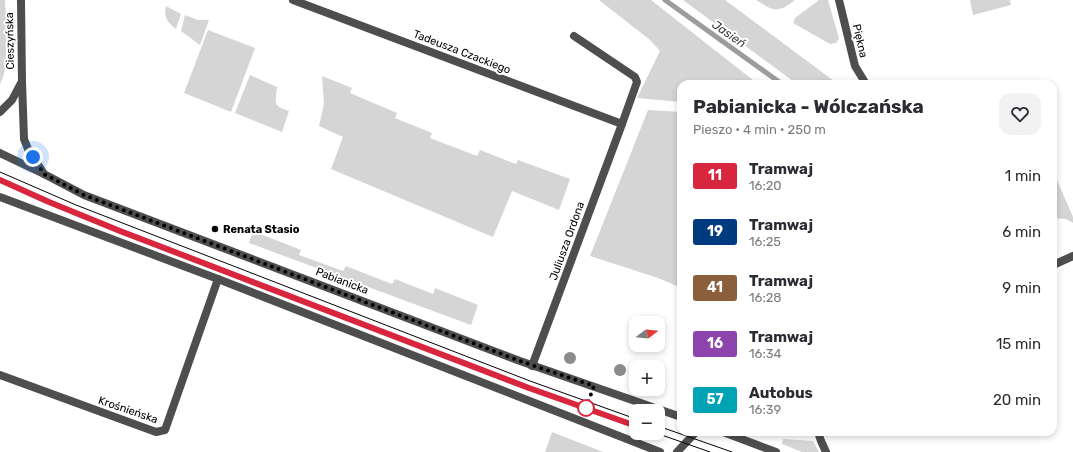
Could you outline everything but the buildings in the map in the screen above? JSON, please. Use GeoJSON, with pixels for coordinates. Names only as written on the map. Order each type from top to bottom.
{"type":"FeatureCollection","features":[{"type":"Feature","properties":{"kind":"street","name":"Cieszyńska"},"geometry":{"type":"LineString","coordinates":[[21,0],[24,139],[28,149],[44,174]]}},
{"type":"Feature","properties":{"kind":"street","name":"Tadeusza Czackiego"},"geometry":{"type":"LineString","coordinates":[[293,0],[622,124]]}},
{"type":"Feature","properties":{"kind":"street","name":"Piękna"},"geometry":{"type":"LineString","coordinates":[[839,0],[855,66],[864,80]]}},
{"type":"Feature","properties":{"kind":"street","name":"Juliusza Ordona"},"geometry":{"type":"LineString","coordinates":[[532,366],[637,82],[635,77],[574,36]]}},
{"type":"Feature","properties":{"kind":"street","name":"Cieszyńska"},"geometry":{"type":"LineString","coordinates":[[0,112],[12,100],[22,82]]}},
{"type":"Feature","properties":{"kind":"street","name":"Pabianicka"},"geometry":{"type":"LineString","coordinates":[[0,153],[84,195],[532,366],[677,416]]}},
{"type":"Feature","properties":{"kind":"street"},"geometry":{"type":"LineString","coordinates":[[0,197],[218,279],[660,452]]}},
{"type":"Feature","properties":{"kind":"street"},"geometry":{"type":"LineString","coordinates":[[1057,263],[1073,256]]}},
{"type":"Feature","properties":{"kind":"street","name":"Krośnieńska"},"geometry":{"type":"LineString","coordinates":[[0,375],[156,432],[165,430],[218,279]]}},
{"type":"Feature","properties":{"kind":"street"},"geometry":{"type":"LineString","coordinates":[[677,452],[692,436]]}},
{"type":"Feature","properties":{"kind":"street"},"geometry":{"type":"LineString","coordinates":[[734,436],[776,452]]}},
{"type":"Feature","properties":{"kind":"street"},"geometry":{"type":"LineString","coordinates":[[819,436],[826,452]]}},
{"type":"Feature","properties":{"kind":"shaded area"},"geometry":{"type":"Polygon","coordinates":[[[0,0],[5,0],[7,55],[6,66],[0,84],[0,0]]]}},
{"type":"Feature","properties":{"kind":"shaded area"},"geometry":{"type":"Polygon","coordinates":[[[599,0],[651,0],[753,80],[677,80],[677,102],[637,98],[660,51],[650,40],[599,0]]]}},
{"type":"Feature","properties":{"kind":"shaded area"},"geometry":{"type":"Polygon","coordinates":[[[683,0],[725,0],[833,80],[792,80],[683,0]]]}},
{"type":"Feature","properties":{"kind":"shaded area"},"geometry":{"type":"Polygon","coordinates":[[[756,0],[795,0],[779,9],[772,9],[756,0]]]}},
{"type":"Feature","properties":{"kind":"shaded area"},"geometry":{"type":"Polygon","coordinates":[[[819,0],[828,0],[839,38],[836,43],[830,44],[793,23],[795,18],[819,0]]]}},
{"type":"Feature","properties":{"kind":"shaded area"},"geometry":{"type":"Polygon","coordinates":[[[970,0],[1010,0],[1011,5],[973,15],[970,0]]]}},
{"type":"Feature","properties":{"kind":"shaded area"},"geometry":{"type":"Polygon","coordinates":[[[166,6],[181,14],[176,29],[166,17],[166,6]]]}},
{"type":"Feature","properties":{"kind":"shaded area"},"geometry":{"type":"Polygon","coordinates":[[[185,15],[198,20],[209,20],[200,45],[181,31],[185,15]]]}},
{"type":"Feature","properties":{"kind":"shaded area"},"geometry":{"type":"Polygon","coordinates":[[[208,30],[255,48],[231,112],[184,93],[208,30]]]}},
{"type":"Feature","properties":{"kind":"shaded area"},"geometry":{"type":"Polygon","coordinates":[[[250,75],[277,87],[277,105],[289,111],[282,132],[235,113],[250,75]]]}},
{"type":"Feature","properties":{"kind":"shaded area"},"geometry":{"type":"Polygon","coordinates":[[[322,76],[352,88],[350,93],[397,113],[395,118],[432,133],[430,138],[477,156],[480,150],[516,164],[518,160],[570,179],[559,210],[512,191],[493,237],[331,169],[343,137],[319,126],[324,104],[322,76]]]}},
{"type":"Feature","properties":{"kind":"shaded area"},"geometry":{"type":"Polygon","coordinates":[[[648,110],[677,112],[677,286],[658,278],[590,256],[648,110]]]}},
{"type":"Feature","properties":{"kind":"shaded area"},"geometry":{"type":"Polygon","coordinates":[[[1057,180],[1073,217],[1073,223],[1066,219],[1057,218],[1057,180]]]}},
{"type":"Feature","properties":{"kind":"shaded area"},"geometry":{"type":"Polygon","coordinates":[[[253,231],[301,250],[299,255],[343,271],[346,266],[392,284],[395,279],[433,294],[435,288],[478,305],[471,325],[249,243],[253,231]]]}},
{"type":"Feature","properties":{"kind":"shaded area"},"geometry":{"type":"Polygon","coordinates":[[[552,432],[603,452],[545,452],[552,432]]]}},
{"type":"Feature","properties":{"kind":"shaded area"},"geometry":{"type":"Polygon","coordinates":[[[783,439],[813,441],[819,452],[802,452],[782,444],[783,439]]]}},
{"type":"Feature","properties":{"kind":"waterway","name":"Jasień"},"geometry":{"type":"LineString","coordinates":[[665,0],[776,80]]}},
{"type":"Feature","properties":{"kind":"tram line"},"geometry":{"type":"LineString","coordinates":[[0,172],[76,205],[530,381],[629,416]]}},
{"type":"Feature","properties":{"kind":"tram line"},"geometry":{"type":"LineString","coordinates":[[0,180],[120,231],[529,388],[629,424]]}},
{"type":"Feature","properties":{"kind":"tram line","name":"11"},"geometry":{"type":"LineString","coordinates":[[0,180],[120,231],[529,388],[629,424]]}},
{"type":"Feature","properties":{"kind":"tram line"},"geometry":{"type":"LineString","coordinates":[[665,428],[677,433]]}},
{"type":"Feature","properties":{"kind":"tram line"},"geometry":{"type":"LineString","coordinates":[[665,436],[710,452]]}},
{"type":"Feature","properties":{"kind":"tram line"},"geometry":{"type":"LineString","coordinates":[[686,436],[732,452]]}},
{"type":"Feature","properties":{"kind":"place","name":"Renata Stasio"},"geometry":{"type":"Point","coordinates":[215,229]}},
{"type":"Feature","properties":{"kind":"route"},"geometry":{"type":"LineString","coordinates":[[33,157],[44,174],[84,195],[520,361],[594,386],[586,408]]}}]}
